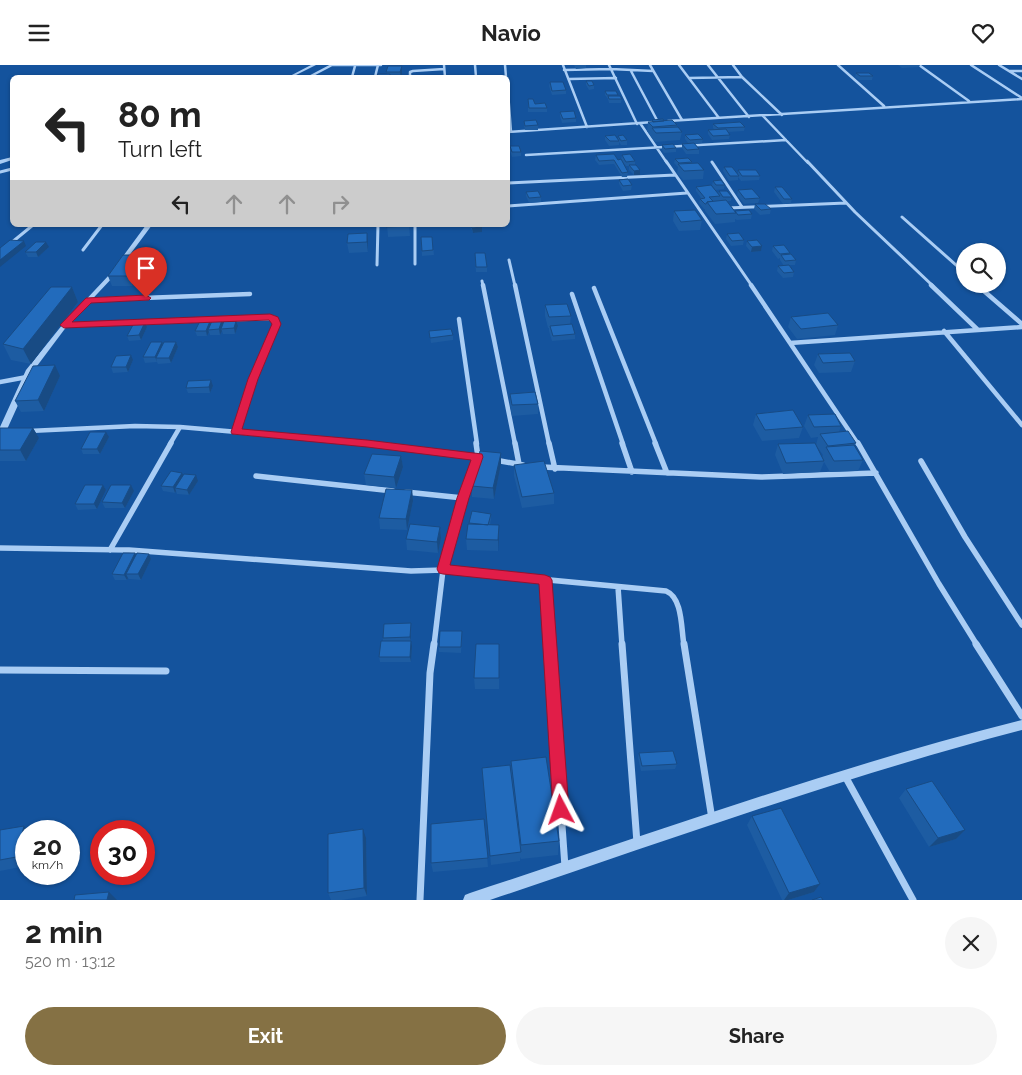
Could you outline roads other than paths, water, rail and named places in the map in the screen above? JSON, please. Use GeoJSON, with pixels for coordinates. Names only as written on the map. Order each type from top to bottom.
{"type":"FeatureCollection","features":[{"type":"Feature","properties":{"kind":"street"},"geometry":{"type":"LineString","coordinates":[[294,75],[314,65]]}},
{"type":"Feature","properties":{"kind":"street"},"geometry":{"type":"LineString","coordinates":[[313,75],[332,65],[379,65]]}},
{"type":"Feature","properties":{"kind":"street"},"geometry":{"type":"LineString","coordinates":[[444,65],[445,75]]}},
{"type":"Feature","properties":{"kind":"street"},"geometry":{"type":"LineString","coordinates":[[563,65],[587,127]]}},
{"type":"Feature","properties":{"kind":"street"},"geometry":{"type":"LineString","coordinates":[[609,65],[638,124],[856,438],[939,584],[1022,716]]}},
{"type":"Feature","properties":{"kind":"street"},"geometry":{"type":"LineString","coordinates":[[650,65],[682,120]]}},
{"type":"Feature","properties":{"kind":"street"},"geometry":{"type":"LineString","coordinates":[[679,65],[719,118]]}},
{"type":"Feature","properties":{"kind":"street"},"geometry":{"type":"LineString","coordinates":[[708,65],[749,117]]}},
{"type":"Feature","properties":{"kind":"street"},"geometry":{"type":"LineString","coordinates":[[732,65],[782,115]]}},
{"type":"Feature","properties":{"kind":"street"},"geometry":{"type":"LineString","coordinates":[[838,65],[884,106]]}},
{"type":"Feature","properties":{"kind":"street"},"geometry":{"type":"LineString","coordinates":[[919,65],[970,101]]}},
{"type":"Feature","properties":{"kind":"street"},"geometry":{"type":"LineString","coordinates":[[971,65],[1022,99]]}},
{"type":"Feature","properties":{"kind":"street"},"geometry":{"type":"LineString","coordinates":[[999,65],[1022,79]]}},
{"type":"Feature","properties":{"kind":"street"},"geometry":{"type":"LineString","coordinates":[[410,75],[410,72],[413,71],[444,69]]}},
{"type":"Feature","properties":{"kind":"street"},"geometry":{"type":"LineString","coordinates":[[564,70],[611,69],[653,71]]}},
{"type":"Feature","properties":{"kind":"street"},"geometry":{"type":"LineString","coordinates":[[631,71],[658,122]]}},
{"type":"Feature","properties":{"kind":"street"},"geometry":{"type":"LineString","coordinates":[[1009,71],[1022,71]]}},
{"type":"Feature","properties":{"kind":"street"},"geometry":{"type":"LineString","coordinates":[[689,78],[742,77]]}},
{"type":"Feature","properties":{"kind":"street"},"geometry":{"type":"LineString","coordinates":[[569,79],[616,78]]}},
{"type":"Feature","properties":{"kind":"street"},"geometry":{"type":"LineString","coordinates":[[510,132],[782,115],[884,106],[1022,99]]}},
{"type":"Feature","properties":{"kind":"street"},"geometry":{"type":"LineString","coordinates":[[764,116],[846,203],[977,329]]}},
{"type":"Feature","properties":{"kind":"street"},"geometry":{"type":"LineString","coordinates":[[526,155],[786,140]]}},
{"type":"Feature","properties":{"kind":"street"},"geometry":{"type":"LineString","coordinates":[[712,161],[742,207]]}},
{"type":"Feature","properties":{"kind":"street"},"geometry":{"type":"LineString","coordinates":[[510,183],[675,175]]}},
{"type":"Feature","properties":{"kind":"street"},"geometry":{"type":"LineString","coordinates":[[510,205],[687,193]]}},
{"type":"Feature","properties":{"kind":"street"},"geometry":{"type":"LineString","coordinates":[[725,208],[846,203]]}},
{"type":"Feature","properties":{"kind":"street"},"geometry":{"type":"LineString","coordinates":[[699,210],[707,210]]}},
{"type":"Feature","properties":{"kind":"street"},"geometry":{"type":"LineString","coordinates":[[902,217],[956,265]]}},
{"type":"Feature","properties":{"kind":"street"},"geometry":{"type":"LineString","coordinates":[[0,252],[31,227]]}},
{"type":"Feature","properties":{"kind":"street"},"geometry":{"type":"LineString","coordinates":[[83,250],[100,227]]}},
{"type":"Feature","properties":{"kind":"street"},"geometry":{"type":"LineString","coordinates":[[2,434],[30,370],[64,325],[112,275],[148,227]]}},
{"type":"Feature","properties":{"kind":"street"},"geometry":{"type":"LineString","coordinates":[[377,265],[378,227]]}},
{"type":"Feature","properties":{"kind":"street"},"geometry":{"type":"LineString","coordinates":[[415,264],[416,227]]}},
{"type":"Feature","properties":{"kind":"street"},"geometry":{"type":"LineString","coordinates":[[508,260],[555,469]]}},
{"type":"Feature","properties":{"kind":"street"},"geometry":{"type":"LineString","coordinates":[[482,281],[519,464]]}},
{"type":"Feature","properties":{"kind":"street"},"geometry":{"type":"LineString","coordinates":[[594,288],[667,473]]}},
{"type":"Feature","properties":{"kind":"street"},"geometry":{"type":"LineString","coordinates":[[986,293],[1022,326]]}},
{"type":"Feature","properties":{"kind":"street"},"geometry":{"type":"LineString","coordinates":[[89,300],[250,294]]}},
{"type":"Feature","properties":{"kind":"street"},"geometry":{"type":"LineString","coordinates":[[572,294],[632,472]]}},
{"type":"Feature","properties":{"kind":"street"},"geometry":{"type":"LineString","coordinates":[[64,325],[264,317],[274,319],[277,324],[253,379],[236,432]]}},
{"type":"Feature","properties":{"kind":"street"},"geometry":{"type":"LineString","coordinates":[[420,900],[430,673],[443,569],[463,498],[478,457],[460,319]]}},
{"type":"Feature","properties":{"kind":"street"},"geometry":{"type":"LineString","coordinates":[[790,343],[1022,326]]}},
{"type":"Feature","properties":{"kind":"street"},"geometry":{"type":"LineString","coordinates":[[944,331],[1022,425]]}},
{"type":"Feature","properties":{"kind":"street"},"geometry":{"type":"LineString","coordinates":[[0,382],[27,377]]}},
{"type":"Feature","properties":{"kind":"street"},"geometry":{"type":"LineString","coordinates":[[22,431],[135,426],[180,427],[367,443],[528,465]]}},
{"type":"Feature","properties":{"kind":"street"},"geometry":{"type":"LineString","coordinates":[[110,550],[180,427]]}},
{"type":"Feature","properties":{"kind":"street"},"geometry":{"type":"LineString","coordinates":[[2,434],[13,431]]}},
{"type":"Feature","properties":{"kind":"street"},"geometry":{"type":"LineString","coordinates":[[922,461],[965,537],[1022,625]]}},
{"type":"Feature","properties":{"kind":"street"},"geometry":{"type":"LineString","coordinates":[[537,467],[761,477],[876,473]]}},
{"type":"Feature","properties":{"kind":"street"},"geometry":{"type":"LineString","coordinates":[[256,476],[463,498]]}},
{"type":"Feature","properties":{"kind":"street"},"geometry":{"type":"LineString","coordinates":[[0,548],[110,550],[253,558],[411,571],[443,569],[672,593],[677,602],[712,820]]}},
{"type":"Feature","properties":{"kind":"street"},"geometry":{"type":"LineString","coordinates":[[545,580],[565,868]]}},
{"type":"Feature","properties":{"kind":"street"},"geometry":{"type":"LineString","coordinates":[[618,587],[638,845]]}},
{"type":"Feature","properties":{"kind":"street"},"geometry":{"type":"LineString","coordinates":[[0,670],[166,671]]}},
{"type":"Feature","properties":{"kind":"street"},"geometry":{"type":"LineString","coordinates":[[470,900],[844,775],[963,740],[1022,725]]}},
{"type":"Feature","properties":{"kind":"street"},"geometry":{"type":"LineString","coordinates":[[844,775],[913,900]]}}]}
